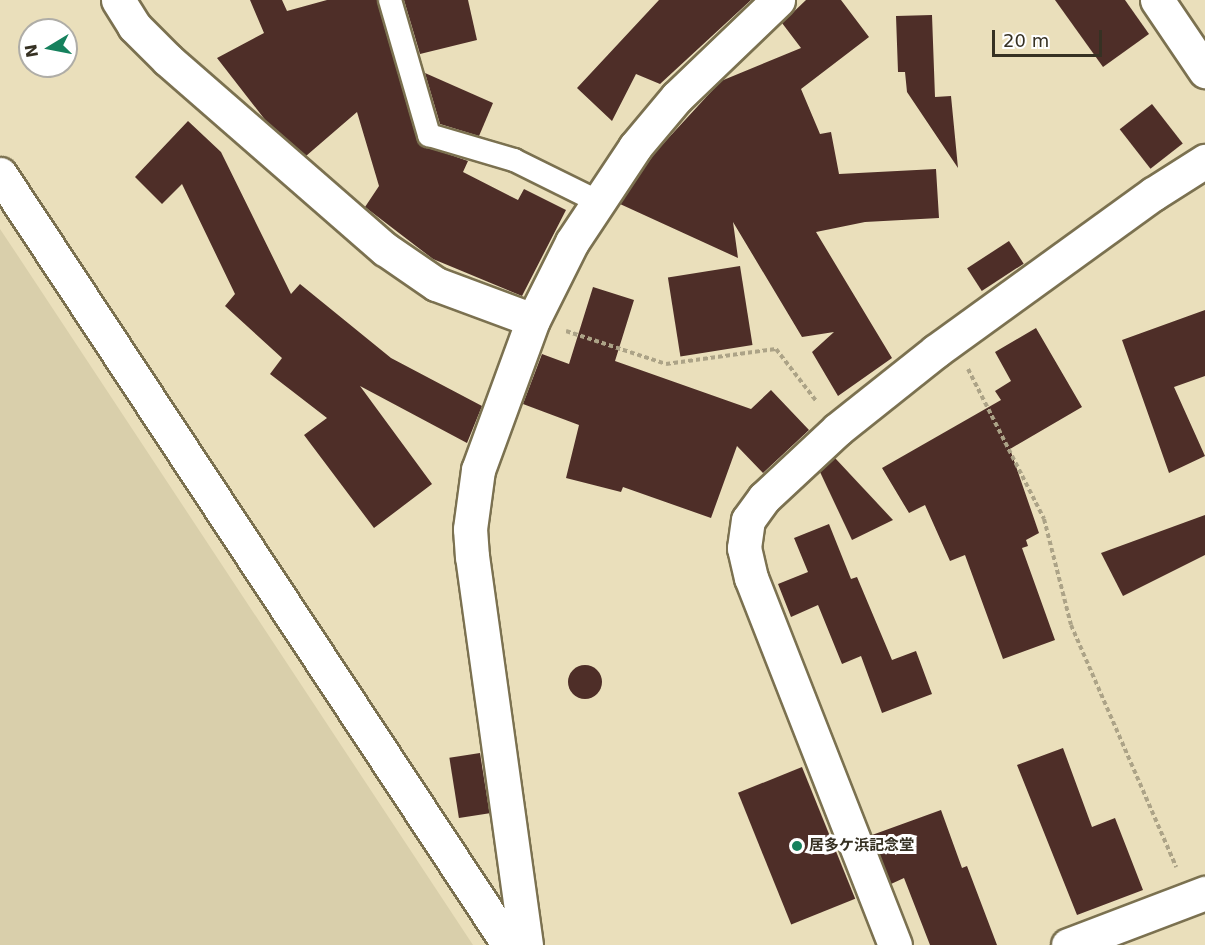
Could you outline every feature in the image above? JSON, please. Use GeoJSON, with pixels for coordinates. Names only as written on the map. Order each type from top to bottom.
{"type":"FeatureCollection","features":[{"type":"Feature","properties":{"kind":"street"},"geometry":{"type":"LineString","coordinates":[[118,0],[134,26],[168,60],[385,249],[436,284],[533,320]]}},
{"type":"Feature","properties":{"kind":"street"},"geometry":{"type":"LineString","coordinates":[[526,945],[470,529],[478,470],[533,320],[572,242],[635,147],[678,97],[778,0]]}},
{"type":"Feature","properties":{"kind":"street"},"geometry":{"type":"LineString","coordinates":[[1157,0],[1205,70]]}},
{"type":"Feature","properties":{"kind":"street"},"geometry":{"type":"LineString","coordinates":[[895,945],[751,578],[744,548],[748,520],[764,498],[838,429],[953,340],[1153,194],[1205,161]]}},
{"type":"Feature","properties":{"kind":"street"},"geometry":{"type":"LineString","coordinates":[[0,174],[509,945]]}},
{"type":"Feature","properties":{"kind":"street"},"geometry":{"type":"LineString","coordinates":[[1068,945],[1198,896]]}},
{"type":"Feature","properties":{"kind":"lane"},"geometry":{"type":"LineString","coordinates":[[390,0],[429,135],[514,160],[599,202]]}},
{"type":"Feature","properties":{"kind":"path"},"geometry":{"type":"LineString","coordinates":[[533,320],[666,364],[776,349],[838,429]]}},
{"type":"Feature","properties":{"kind":"path"},"geometry":{"type":"LineString","coordinates":[[953,340],[1044,519],[1071,626],[1198,896]]}},
{"type":"Feature","properties":{"kind":"sand"},"geometry":{"type":"Polygon","coordinates":[[[0,229],[18,256],[473,945],[0,945],[0,229]]]}},
{"type":"Feature","properties":{"kind":"building"},"geometry":{"type":"Polygon","coordinates":[[[250,0],[282,0],[287,11],[327,0],[377,0],[419,144],[468,161],[463,172],[518,200],[524,189],[566,210],[522,296],[433,259],[365,207],[379,186],[357,112],[306,156],[266,121],[217,58],[264,33],[250,0]]]}},
{"type":"Feature","properties":{"kind":"building"},"geometry":{"type":"Polygon","coordinates":[[[404,0],[468,0],[477,40],[420,54],[404,0]]]}},
{"type":"Feature","properties":{"kind":"building"},"geometry":{"type":"Polygon","coordinates":[[[659,0],[751,0],[660,84],[636,74],[612,121],[577,88],[659,0]]]}},
{"type":"Feature","properties":{"kind":"building"},"geometry":{"type":"Polygon","coordinates":[[[806,0],[841,0],[869,37],[801,89],[820,134],[831,132],[839,174],[936,169],[939,218],[865,222],[816,232],[892,358],[838,396],[812,352],[834,332],[802,337],[733,222],[738,258],[620,204],[650,158],[721,81],[801,48],[782,23],[806,0]]]}},
{"type":"Feature","properties":{"kind":"building"},"geometry":{"type":"Polygon","coordinates":[[[1055,0],[1125,0],[1149,34],[1103,67],[1055,0]]]}},
{"type":"Feature","properties":{"kind":"building"},"geometry":{"type":"Polygon","coordinates":[[[932,15],[935,97],[951,96],[958,168],[907,92],[905,72],[898,72],[896,16],[932,15]]]}},
{"type":"Feature","properties":{"kind":"building"},"geometry":{"type":"Polygon","coordinates":[[[425,73],[493,103],[479,136],[440,124],[425,73]]]}},
{"type":"Feature","properties":{"kind":"building"},"geometry":{"type":"Polygon","coordinates":[[[1152,104],[1183,143],[1150,169],[1120,129],[1152,104]]]}},
{"type":"Feature","properties":{"kind":"building"},"geometry":{"type":"Polygon","coordinates":[[[188,121],[221,152],[291,294],[300,284],[391,358],[482,406],[467,443],[360,386],[432,484],[374,528],[304,435],[327,418],[270,374],[282,358],[225,306],[235,294],[182,184],[162,204],[135,177],[188,121]]]}},
{"type":"Feature","properties":{"kind":"building"},"geometry":{"type":"Polygon","coordinates":[[[1009,241],[1024,264],[982,291],[967,268],[1009,241]]]}},
{"type":"Feature","properties":{"kind":"building"},"geometry":{"type":"Polygon","coordinates":[[[740,266],[753,345],[680,356],[668,277],[740,266]]]}},
{"type":"Feature","properties":{"kind":"building"},"geometry":{"type":"Polygon","coordinates":[[[593,287],[634,300],[615,361],[751,409],[771,390],[809,430],[763,473],[737,446],[711,518],[623,487],[621,492],[566,478],[579,425],[523,404],[542,354],[569,364],[593,287]]]}},
{"type":"Feature","properties":{"kind":"building"},"geometry":{"type":"Polygon","coordinates":[[[1205,310],[1205,376],[1174,387],[1205,456],[1169,473],[1122,340],[1205,310]]]}},
{"type":"Feature","properties":{"kind":"building"},"geometry":{"type":"Polygon","coordinates":[[[1036,328],[1082,407],[1010,449],[1039,533],[1026,540],[1028,546],[1022,548],[1055,640],[1003,659],[965,555],[950,561],[925,505],[909,513],[882,468],[1001,400],[995,391],[1011,381],[995,352],[1036,328]]]}},
{"type":"Feature","properties":{"kind":"building"},"geometry":{"type":"Polygon","coordinates":[[[835,458],[893,520],[852,540],[820,472],[835,458]]]}},
{"type":"Feature","properties":{"kind":"building"},"geometry":{"type":"Polygon","coordinates":[[[1205,515],[1205,555],[1123,596],[1101,553],[1205,515]]]}},
{"type":"Feature","properties":{"kind":"building"},"geometry":{"type":"Polygon","coordinates":[[[829,524],[851,579],[857,577],[892,660],[916,651],[932,694],[882,713],[861,656],[842,664],[818,605],[791,617],[778,584],[808,572],[794,538],[829,524]]]}},
{"type":"Feature","properties":{"kind":"building"},"geometry":{"type":"Polygon","coordinates":[[[585,665],[597,670],[602,682],[597,694],[585,699],[573,694],[568,682],[573,670],[585,665]]]}},
{"type":"Feature","properties":{"kind":"building"},"geometry":{"type":"Polygon","coordinates":[[[1063,748],[1092,827],[1115,818],[1143,890],[1077,915],[1017,765],[1063,748]]]}},
{"type":"Feature","properties":{"kind":"building"},"geometry":{"type":"Polygon","coordinates":[[[480,753],[490,813],[459,818],[449,758],[480,753]]]}},
{"type":"Feature","properties":{"kind":"building","name":"居多ケ浜記念堂"},"geometry":{"type":"Polygon","coordinates":[[[802,767],[855,899],[791,925],[738,793],[802,767]]]}},
{"type":"Feature","properties":{"kind":"building"},"geometry":{"type":"Polygon","coordinates":[[[941,810],[962,868],[967,866],[997,945],[930,945],[904,878],[891,884],[872,835],[941,810]]]}},
{"type":"Feature","properties":{"kind":"place","name":"居多ケ浜記念堂"},"geometry":{"type":"Point","coordinates":[797,846]}}]}
